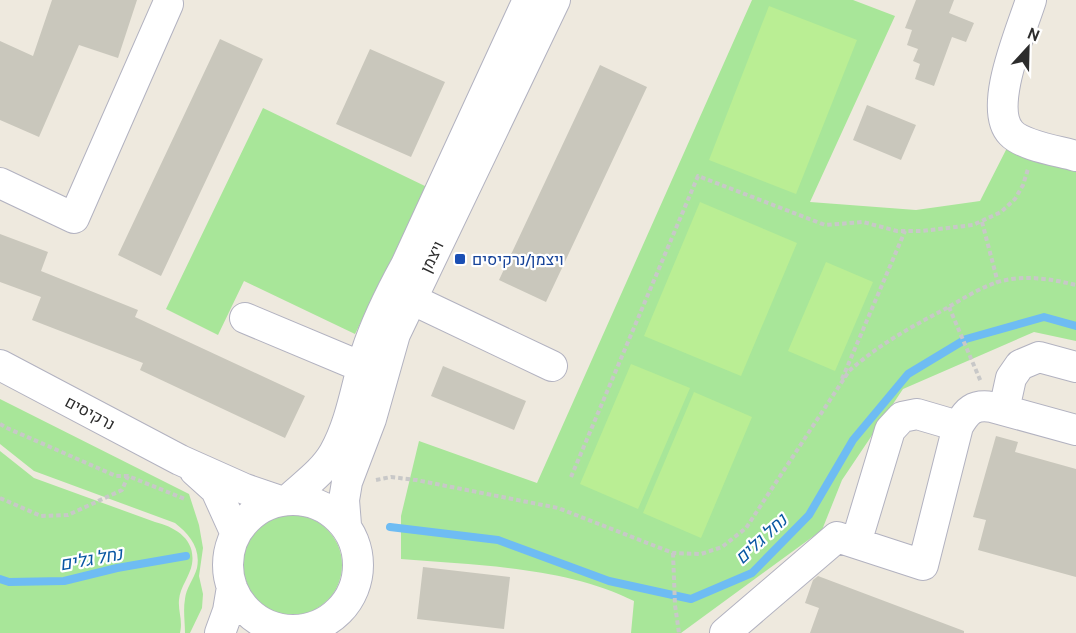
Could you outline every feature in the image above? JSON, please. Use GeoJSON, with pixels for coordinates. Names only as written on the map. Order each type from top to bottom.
{"type":"FeatureCollection","features":[{"type":"Feature","properties":{"kind":"street","name":"ויצמן"},"geometry":{"type":"LineString","coordinates":[[284,500],[320,471],[332,455],[348,422],[362,367],[386,301],[406,266],[528,0]]}},
{"type":"Feature","properties":{"kind":"street","name":"ויצמן"},"geometry":{"type":"LineString","coordinates":[[346,525],[344,500],[346,486],[371,419],[393,342],[411,298],[555,0]]}},
{"type":"Feature","properties":{"kind":"street"},"geometry":{"type":"LineString","coordinates":[[1031,0],[1002,91],[1001,107],[1010,133],[1021,140],[1076,156]]}},
{"type":"Feature","properties":{"kind":"street"},"geometry":{"type":"LineString","coordinates":[[0,183],[74,218],[168,4]]}},
{"type":"Feature","properties":{"kind":"street"},"geometry":{"type":"LineString","coordinates":[[411,298],[552,366]]}},
{"type":"Feature","properties":{"kind":"street"},"geometry":{"type":"LineString","coordinates":[[245,318],[362,367]]}},
{"type":"Feature","properties":{"kind":"street"},"geometry":{"type":"LineString","coordinates":[[1004,410],[1011,378],[1020,365],[1039,357],[1076,367]]}},
{"type":"Feature","properties":{"kind":"street","name":"נרקיסים"},"geometry":{"type":"LineString","coordinates":[[0,365],[180,460],[245,489],[284,500]]}},
{"type":"Feature","properties":{"kind":"street"},"geometry":{"type":"LineString","coordinates":[[847,540],[923,566],[958,426],[967,412],[981,406],[1076,430]]}},
{"type":"Feature","properties":{"kind":"street"},"geometry":{"type":"LineString","coordinates":[[725,633],[847,540],[890,430],[903,417],[917,414],[958,426]]}},
{"type":"Feature","properties":{"kind":"street","name":"נרקיסים"},"geometry":{"type":"LineString","coordinates":[[180,460],[201,475],[216,490],[235,532]]}},
{"type":"Feature","properties":{"kind":"street"},"geometry":{"type":"LineString","coordinates":[[284,500],[310,501],[330,510],[346,525],[356,544],[359,566],[345,619],[328,620],[308,629],[275,630],[248,612],[234,595],[227,574],[228,553],[235,532],[249,515],[267,504],[284,500]]}},
{"type":"Feature","properties":{"kind":"street"},"geometry":{"type":"LineString","coordinates":[[220,633],[228,611],[231,587]]}},
{"type":"Feature","properties":{"kind":"path"},"geometry":{"type":"LineString","coordinates":[[571,477],[698,176],[825,225],[863,222],[897,231],[948,230],[982,222],[1001,213],[1015,199],[1023,185],[1036,145]]}},
{"type":"Feature","properties":{"kind":"path"},"geometry":{"type":"LineString","coordinates":[[982,222],[998,283]]}},
{"type":"Feature","properties":{"kind":"path"},"geometry":{"type":"LineString","coordinates":[[838,389],[905,231]]}},
{"type":"Feature","properties":{"kind":"path"},"geometry":{"type":"LineString","coordinates":[[346,486],[391,477],[416,480],[558,508],[673,553],[701,554],[722,547],[746,528],[849,371],[868,354],[896,336],[986,287],[1010,279],[1035,277],[1076,285]]}},
{"type":"Feature","properties":{"kind":"path"},"geometry":{"type":"LineString","coordinates":[[949,307],[967,349]]}},
{"type":"Feature","properties":{"kind":"path"},"geometry":{"type":"LineString","coordinates":[[0,424],[116,476],[128,476],[188,501]]}},
{"type":"Feature","properties":{"kind":"path"},"geometry":{"type":"LineString","coordinates":[[0,506],[2,499],[41,516],[68,515],[122,490],[128,476]]}},
{"type":"Feature","properties":{"kind":"path"},"geometry":{"type":"LineString","coordinates":[[673,553],[675,605],[679,633]]}},
{"type":"Feature","properties":{"kind":"green space"},"geometry":{"type":"Polygon","coordinates":[[[752,0],[853,0],[895,16],[810,202],[916,210],[980,201],[1009,144],[1076,165],[1076,341],[1034,332],[903,389],[842,480],[822,530],[681,633],[631,633],[634,601],[580,581],[551,574],[490,566],[401,559],[401,516],[419,441],[537,483],[752,0]]]}},
{"type":"Feature","properties":{"kind":"green space"},"geometry":{"type":"Polygon","coordinates":[[[769,6],[857,40],[796,194],[709,160],[769,6]]]}},
{"type":"Feature","properties":{"kind":"green space"},"geometry":{"type":"Polygon","coordinates":[[[263,108],[427,187],[355,334],[244,281],[218,335],[166,309],[263,108]]]}},
{"type":"Feature","properties":{"kind":"green space"},"geometry":{"type":"Polygon","coordinates":[[[700,202],[797,243],[741,376],[644,336],[700,202]]]}},
{"type":"Feature","properties":{"kind":"green space"},"geometry":{"type":"Polygon","coordinates":[[[826,262],[873,282],[835,371],[788,351],[826,262]]]}},
{"type":"Feature","properties":{"kind":"green space"},"geometry":{"type":"Polygon","coordinates":[[[631,364],[690,388],[638,509],[580,484],[631,364]]]}},
{"type":"Feature","properties":{"kind":"green space"},"geometry":{"type":"Polygon","coordinates":[[[694,392],[752,417],[701,538],[643,513],[694,392]]]}},
{"type":"Feature","properties":{"kind":"green space"},"geometry":{"type":"Polygon","coordinates":[[[0,399],[189,494],[199,525],[203,548],[199,576],[203,594],[202,608],[190,633],[185,633],[184,603],[198,561],[193,542],[185,532],[175,523],[34,471],[0,444],[0,399]]]}},
{"type":"Feature","properties":{"kind":"green space"},"geometry":{"type":"Polygon","coordinates":[[[0,451],[34,478],[170,527],[187,541],[191,548],[192,564],[179,600],[180,633],[0,633],[0,451]]]}},
{"type":"Feature","properties":{"kind":"green space"},"geometry":{"type":"Polygon","coordinates":[[[292,515],[311,519],[327,530],[338,546],[342,565],[338,584],[327,600],[311,611],[292,615],[273,611],[257,600],[246,584],[242,565],[246,546],[257,530],[273,519],[292,515]]]}},
{"type":"Feature","properties":{"kind":"building"},"geometry":{"type":"Polygon","coordinates":[[[52,0],[137,0],[118,58],[79,45],[39,137],[0,120],[0,41],[33,56],[52,0]]]}},
{"type":"Feature","properties":{"kind":"building"},"geometry":{"type":"Polygon","coordinates":[[[916,0],[954,0],[949,13],[974,23],[966,42],[952,37],[934,86],[915,79],[920,64],[913,61],[918,49],[907,45],[912,30],[905,28],[916,0]]]}},
{"type":"Feature","properties":{"kind":"building"},"geometry":{"type":"Polygon","coordinates":[[[220,39],[263,59],[161,276],[118,255],[220,39]]]}},
{"type":"Feature","properties":{"kind":"building"},"geometry":{"type":"Polygon","coordinates":[[[370,49],[445,82],[411,157],[336,124],[370,49]]]}},
{"type":"Feature","properties":{"kind":"building"},"geometry":{"type":"Polygon","coordinates":[[[600,65],[647,87],[546,302],[499,280],[600,65]]]}},
{"type":"Feature","properties":{"kind":"building"},"geometry":{"type":"Polygon","coordinates":[[[867,105],[916,125],[901,160],[853,140],[867,105]]]}},
{"type":"Feature","properties":{"kind":"building"},"geometry":{"type":"Polygon","coordinates":[[[0,234],[48,252],[41,271],[138,310],[135,317],[305,396],[285,438],[140,370],[143,363],[32,320],[41,297],[0,282],[0,234]]]}},
{"type":"Feature","properties":{"kind":"building"},"geometry":{"type":"Polygon","coordinates":[[[443,366],[526,401],[514,430],[431,396],[443,366]]]}},
{"type":"Feature","properties":{"kind":"building"},"geometry":{"type":"Polygon","coordinates":[[[996,436],[1018,442],[1015,452],[1076,469],[1076,577],[978,550],[986,520],[973,517],[996,436]]]}},
{"type":"Feature","properties":{"kind":"building"},"geometry":{"type":"Polygon","coordinates":[[[423,567],[510,577],[504,629],[417,619],[423,567]]]}},
{"type":"Feature","properties":{"kind":"building"},"geometry":{"type":"Polygon","coordinates":[[[818,576],[964,631],[964,633],[810,633],[819,608],[805,603],[813,580],[818,576]]]}},
{"type":"Feature","properties":{"kind":"waterway","name":"נחל גלים"},"geometry":{"type":"LineString","coordinates":[[390,527],[498,540],[609,581],[691,599],[752,573],[809,515],[853,440],[908,374],[966,339],[1044,317],[1076,326]]}},
{"type":"Feature","properties":{"kind":"waterway","name":"נחל גלים"},"geometry":{"type":"LineString","coordinates":[[0,579],[9,582],[64,581],[117,568],[186,556]]}},
{"type":"Feature","properties":{"kind":"place","name":"ויצמן/נרקיסים"},"geometry":{"type":"Point","coordinates":[460,259]}}]}
